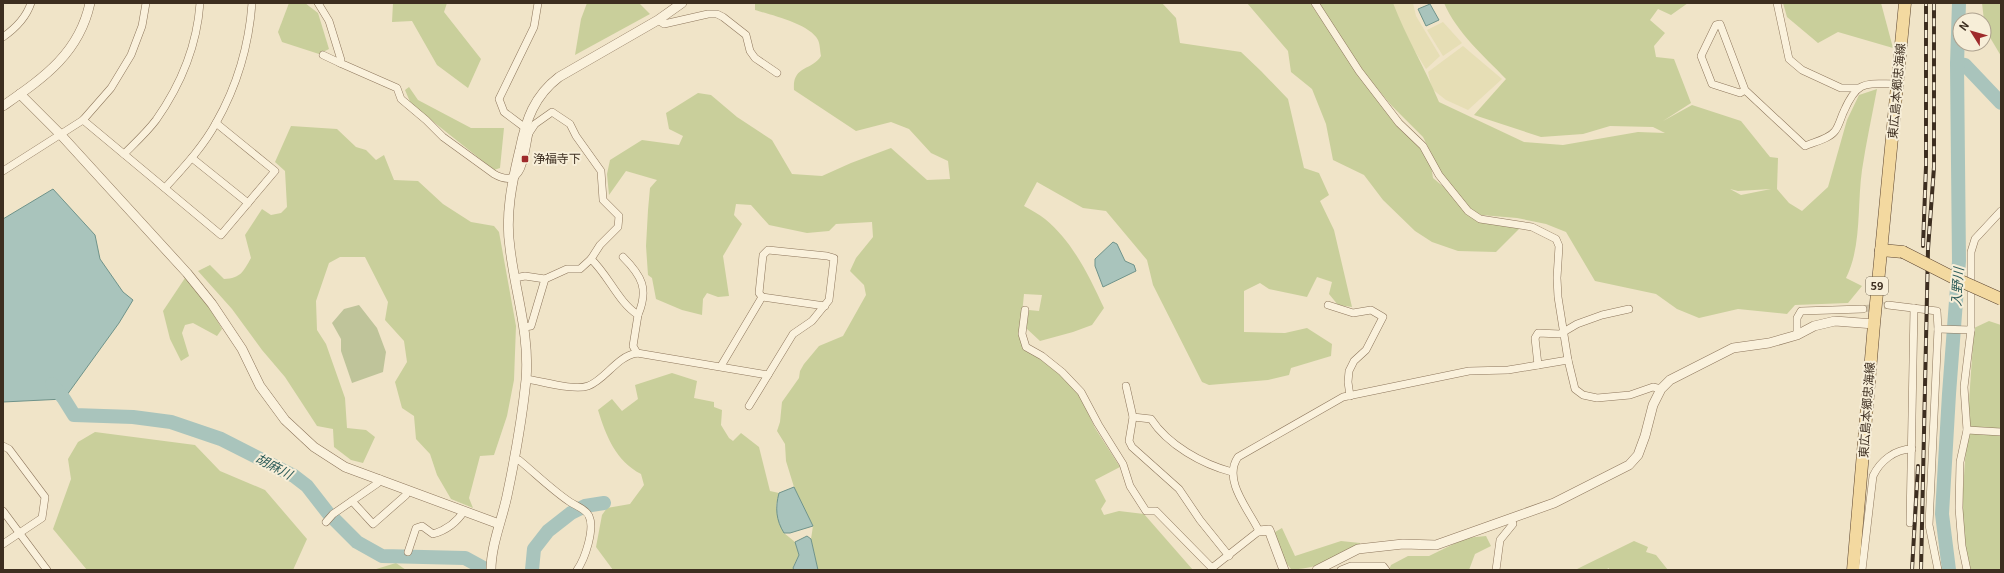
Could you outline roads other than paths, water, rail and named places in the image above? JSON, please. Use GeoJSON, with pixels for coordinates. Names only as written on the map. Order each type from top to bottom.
{"type":"FeatureCollection","features":[{"type":"Feature","properties":{"kind":"main road","name":"東広島本郷忠海線"},"geometry":{"type":"LineString","coordinates":[[1853,570],[1874,324],[1905,3]]}},
{"type":"Feature","properties":{"kind":"main road"},"geometry":{"type":"LineString","coordinates":[[1881,250],[1903,252],[1954,278],[2001,299]]}},
{"type":"Feature","properties":{"kind":"street"},"geometry":{"type":"LineString","coordinates":[[3,37],[15,28],[28,11],[31,3]]}},
{"type":"Feature","properties":{"kind":"street"},"geometry":{"type":"LineString","coordinates":[[3,106],[64,58],[80,34],[90,3]]}},
{"type":"Feature","properties":{"kind":"street"},"geometry":{"type":"LineString","coordinates":[[3,171],[83,120],[111,88],[131,55],[142,26],[146,3]]}},
{"type":"Feature","properties":{"kind":"street"},"geometry":{"type":"LineString","coordinates":[[124,154],[155,121],[177,87],[192,51],[200,3]]}},
{"type":"Feature","properties":{"kind":"street"},"geometry":{"type":"LineString","coordinates":[[165,188],[192,158],[216,123],[239,72],[251,28],[252,3]]}},
{"type":"Feature","properties":{"kind":"street"},"geometry":{"type":"LineString","coordinates":[[318,3],[330,21],[341,60],[340,63]]}},
{"type":"Feature","properties":{"kind":"street"},"geometry":{"type":"LineString","coordinates":[[527,130],[504,112],[499,99],[534,27],[538,3]]}},
{"type":"Feature","properties":{"kind":"street"},"geometry":{"type":"LineString","coordinates":[[1315,3],[1359,71],[1399,123],[1423,146],[1438,175],[1468,211],[1480,219],[1532,227],[1556,239],[1559,246],[1557,278],[1568,360],[1575,389],[1582,395],[1597,398],[1630,395],[1653,387],[1661,389]]}},
{"type":"Feature","properties":{"kind":"street"},"geometry":{"type":"LineString","coordinates":[[1777,3],[1789,59],[1802,70],[1841,88],[1858,88]]}},
{"type":"Feature","properties":{"kind":"street"},"geometry":{"type":"LineString","coordinates":[[491,570],[499,524],[507,498],[522,420],[526,379],[524,327],[510,248],[508,217],[513,178],[534,103],[549,85],[559,77],[658,20],[679,4]]}},
{"type":"Feature","properties":{"kind":"street"},"geometry":{"type":"LineString","coordinates":[[658,20],[664,24],[708,14],[724,17],[746,35],[750,51],[755,58],[777,73]]}},
{"type":"Feature","properties":{"kind":"street"},"geometry":{"type":"LineString","coordinates":[[1745,90],[1740,93],[1712,84],[1700,56],[1716,25],[1720,24],[1745,90],[1805,146],[1827,138],[1835,131],[1850,97],[1858,88],[1866,84],[1897,84]]}},
{"type":"Feature","properties":{"kind":"street"},"geometry":{"type":"LineString","coordinates":[[323,55],[397,88],[401,99],[426,120],[443,137],[494,174],[503,179],[513,178]]}},
{"type":"Feature","properties":{"kind":"street"},"geometry":{"type":"LineString","coordinates":[[20,94],[61,135],[187,273],[207,298],[242,350],[260,386],[285,420],[314,447],[345,467],[499,524]]}},
{"type":"Feature","properties":{"kind":"street"},"geometry":{"type":"LineString","coordinates":[[515,278],[524,276],[545,280],[567,269],[580,268],[591,259],[600,245],[618,227],[619,216],[603,200],[601,171],[576,136],[570,124],[552,112],[527,130]]}},
{"type":"Feature","properties":{"kind":"street"},"geometry":{"type":"LineString","coordinates":[[83,120],[221,235],[275,171],[216,123]]}},
{"type":"Feature","properties":{"kind":"street"},"geometry":{"type":"LineString","coordinates":[[192,158],[248,203]]}},
{"type":"Feature","properties":{"kind":"street"},"geometry":{"type":"LineString","coordinates":[[1967,570],[1962,546],[1959,508],[1960,462],[1967,430],[1964,386],[1969,330],[1971,252],[1975,239],[2001,211]]}},
{"type":"Feature","properties":{"kind":"street"},"geometry":{"type":"LineString","coordinates":[[721,366],[762,297],[760,293],[763,255],[768,250],[834,258],[831,293],[825,306],[812,320],[793,334],[749,406]]}},
{"type":"Feature","properties":{"kind":"street"},"geometry":{"type":"LineString","coordinates":[[623,257],[636,270],[641,280],[644,301],[638,315],[633,346],[636,353]]}},
{"type":"Feature","properties":{"kind":"street"},"geometry":{"type":"LineString","coordinates":[[591,259],[601,268],[629,309],[638,315]]}},
{"type":"Feature","properties":{"kind":"street"},"geometry":{"type":"LineString","coordinates":[[524,327],[531,326],[545,280]]}},
{"type":"Feature","properties":{"kind":"street"},"geometry":{"type":"LineString","coordinates":[[762,297],[825,306]]}},
{"type":"Feature","properties":{"kind":"street"},"geometry":{"type":"LineString","coordinates":[[1328,305],[1353,313],[1371,310],[1382,317],[1366,350],[1354,361],[1349,370],[1348,382],[1350,396]]}},
{"type":"Feature","properties":{"kind":"street"},"geometry":{"type":"LineString","coordinates":[[1888,305],[1907,306],[1937,311],[1941,329],[1929,524],[1938,570]]}},
{"type":"Feature","properties":{"kind":"street"},"geometry":{"type":"LineString","coordinates":[[1910,523],[1914,308]]}},
{"type":"Feature","properties":{"kind":"street"},"geometry":{"type":"LineString","coordinates":[[1538,365],[1535,338],[1538,333],[1560,334],[1577,324],[1596,317],[1629,309]]}},
{"type":"Feature","properties":{"kind":"street"},"geometry":{"type":"LineString","coordinates":[[1797,335],[1797,318],[1801,311],[1863,309]]}},
{"type":"Feature","properties":{"kind":"street"},"geometry":{"type":"LineString","coordinates":[[1025,310],[1022,334],[1026,347],[1042,356],[1062,372],[1081,392],[1098,424],[1123,464],[1130,486],[1146,511],[1156,511],[1212,568],[1260,531],[1269,530],[1284,570]]}},
{"type":"Feature","properties":{"kind":"street"},"geometry":{"type":"LineString","coordinates":[[1317,570],[1358,549],[1403,544],[1436,545],[1554,503],[1629,465],[1638,455],[1645,436],[1653,404],[1661,389],[1670,380],[1733,348],[1769,343],[1797,335],[1814,326],[1835,321],[1874,324]]}},
{"type":"Feature","properties":{"kind":"street"},"geometry":{"type":"LineString","coordinates":[[1941,329],[1969,330]]}},
{"type":"Feature","properties":{"kind":"street"},"geometry":{"type":"LineString","coordinates":[[526,379],[579,388],[589,386],[623,359],[636,353],[768,375]]}},
{"type":"Feature","properties":{"kind":"street"},"geometry":{"type":"LineString","coordinates":[[1260,531],[1236,488],[1232,472],[1238,457],[1342,398],[1469,371],[1508,370],[1568,360]]}},
{"type":"Feature","properties":{"kind":"street"},"geometry":{"type":"LineString","coordinates":[[1126,386],[1133,417],[1129,441],[1132,447],[1179,489],[1200,520],[1229,556]]}},
{"type":"Feature","properties":{"kind":"street"},"geometry":{"type":"LineString","coordinates":[[1133,417],[1151,419],[1158,429],[1185,450],[1217,468],[1232,472]]}},
{"type":"Feature","properties":{"kind":"street"},"geometry":{"type":"LineString","coordinates":[[1967,430],[2001,432]]}},
{"type":"Feature","properties":{"kind":"street"},"geometry":{"type":"LineString","coordinates":[[3,446],[9,449],[45,496],[42,518],[3,544]]}},
{"type":"Feature","properties":{"kind":"street"},"geometry":{"type":"LineString","coordinates":[[1862,570],[1873,476],[1876,470],[1890,456],[1905,449],[1912,449]]}},
{"type":"Feature","properties":{"kind":"street"},"geometry":{"type":"LineString","coordinates":[[514,460],[519,460],[569,502],[585,511],[590,516],[591,527],[587,549],[577,570]]}},
{"type":"Feature","properties":{"kind":"street"},"geometry":{"type":"LineString","coordinates":[[326,522],[352,501],[378,483],[380,479]]}},
{"type":"Feature","properties":{"kind":"street"},"geometry":{"type":"LineString","coordinates":[[352,501],[373,524],[406,495],[408,490]]}},
{"type":"Feature","properties":{"kind":"street"},"geometry":{"type":"LineString","coordinates":[[3,511],[47,570]]}},
{"type":"Feature","properties":{"kind":"street"},"geometry":{"type":"LineString","coordinates":[[408,552],[416,528],[422,526],[434,534],[442,532],[458,520],[464,511]]}},
{"type":"Feature","properties":{"kind":"street"},"geometry":{"type":"LineString","coordinates":[[1496,570],[1500,540],[1513,524],[1511,518]]}},
{"type":"Feature","properties":{"kind":"street"},"geometry":{"type":"LineString","coordinates":[[1341,570],[1351,566],[1383,566],[1386,570]]}},
{"type":"Feature","properties":{"kind":"water"},"geometry":{"type":"Polygon","coordinates":[[[1430,4],[1439,20],[1426,26],[1418,9],[1430,4]]]}},
{"type":"Feature","properties":{"kind":"water"},"geometry":{"type":"Polygon","coordinates":[[[53,189],[95,235],[100,259],[123,292],[133,300],[119,323],[64,399],[3,402],[3,219],[53,189]]]}},
{"type":"Feature","properties":{"kind":"water"},"geometry":{"type":"Polygon","coordinates":[[[1113,242],[1117,244],[1125,261],[1134,265],[1136,271],[1103,287],[1095,266],[1095,259],[1113,242]]]}},
{"type":"Feature","properties":{"kind":"water"},"geometry":{"type":"Polygon","coordinates":[[[794,487],[813,526],[790,533],[784,533],[778,519],[777,509],[779,493],[794,487]]]}},
{"type":"Feature","properties":{"kind":"water"},"geometry":{"type":"Polygon","coordinates":[[[807,536],[811,539],[818,570],[794,570],[793,568],[799,555],[795,542],[807,536]]]}},
{"type":"Feature","properties":{"kind":"waterway","name":"入野川"},"geometry":{"type":"LineString","coordinates":[[1949,570],[1942,514],[1959,261],[1957,64],[1959,3]]}},
{"type":"Feature","properties":{"kind":"waterway"},"geometry":{"type":"LineString","coordinates":[[1957,64],[1965,65],[2001,103]]}},
{"type":"Feature","properties":{"kind":"waterway","name":"胡麻川"},"geometry":{"type":"LineString","coordinates":[[52,384],[74,415],[133,417],[171,422],[221,439],[294,476],[307,486],[328,513],[357,542],[382,556],[465,558],[487,570]]}},
{"type":"Feature","properties":{"kind":"waterway"},"geometry":{"type":"LineString","coordinates":[[532,570],[534,549],[548,531],[571,513],[585,506],[604,503]]}},
{"type":"Feature","properties":{"kind":"tunnel"},"geometry":{"type":"LineString","coordinates":[[1863,309],[1888,305]]}},
{"type":"Feature","properties":{"kind":"railway"},"geometry":{"type":"LineString","coordinates":[[1923,246],[1926,166],[1926,3]]}},
{"type":"Feature","properties":{"kind":"railway"},"geometry":{"type":"LineString","coordinates":[[1921,570],[1928,249],[1934,167],[1934,3]]}},
{"type":"Feature","properties":{"kind":"railway"},"geometry":{"type":"LineString","coordinates":[[1912,570],[1918,466]]}},
{"type":"Feature","properties":{"kind":"place","name":"浄福寺下"},"geometry":{"type":"Point","coordinates":[525,159]}}]}
